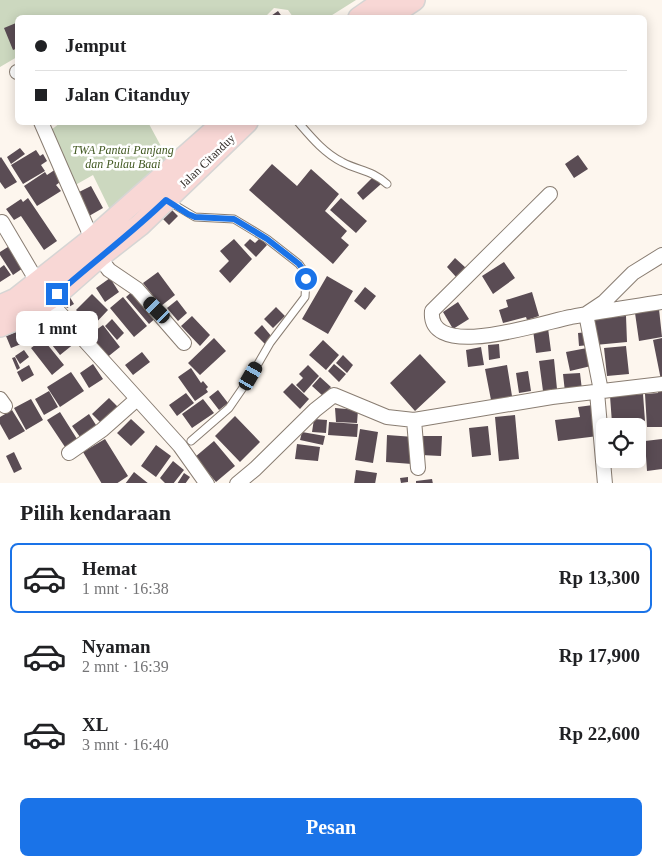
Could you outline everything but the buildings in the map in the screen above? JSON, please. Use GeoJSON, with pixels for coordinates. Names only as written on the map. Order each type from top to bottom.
{"type":"FeatureCollection","features":[{"type":"Feature","properties":{"kind":"main road"},"geometry":{"type":"LineString","coordinates":[[368,15],[414,0]]}},
{"type":"Feature","properties":{"kind":"main road","name":"Jalan Citanduy"},"geometry":{"type":"LineString","coordinates":[[0,306],[43,291],[57,294],[96,248],[221,125]]}},
{"type":"Feature","properties":{"kind":"main road","name":"Jalan Citanduy"},"geometry":{"type":"LineString","coordinates":[[96,248],[140,225],[244,125]]}},
{"type":"Feature","properties":{"kind":"main road","name":"Jalan Citanduy"},"geometry":{"type":"LineString","coordinates":[[0,326],[24,316],[43,291]]}},
{"type":"Feature","properties":{"kind":"street"},"geometry":{"type":"LineString","coordinates":[[42,125],[96,248],[109,270],[137,289],[184,343]]}},
{"type":"Feature","properties":{"kind":"street"},"geometry":{"type":"LineString","coordinates":[[550,194],[432,311],[433,323],[441,332],[448,336],[481,336],[515,332],[586,314],[662,302]]}},
{"type":"Feature","properties":{"kind":"street"},"geometry":{"type":"LineString","coordinates":[[2,222],[43,291],[180,446],[206,483]]}},
{"type":"Feature","properties":{"kind":"street"},"geometry":{"type":"LineString","coordinates":[[586,314],[604,302],[633,273],[662,255]]}},
{"type":"Feature","properties":{"kind":"street"},"geometry":{"type":"LineString","coordinates":[[586,314],[599,391],[605,483]]}},
{"type":"Feature","properties":{"kind":"street"},"geometry":{"type":"LineString","coordinates":[[244,481],[316,410],[334,395],[387,417],[414,420],[552,397],[662,384]]}},
{"type":"Feature","properties":{"kind":"street"},"geometry":{"type":"LineString","coordinates":[[70,453],[102,430],[137,399]]}},
{"type":"Feature","properties":{"kind":"street"},"geometry":{"type":"LineString","coordinates":[[414,420],[418,468]]}},
{"type":"Feature","properties":{"kind":"lane"},"geometry":{"type":"LineString","coordinates":[[301,125],[332,157],[373,174],[387,184]]}},
{"type":"Feature","properties":{"kind":"lane"},"geometry":{"type":"LineString","coordinates":[[166,200],[195,217],[234,219],[267,239],[299,264],[306,274],[305,297],[270,343],[251,376],[229,408],[191,441]]}},
{"type":"Feature","properties":{"kind":"green space"},"geometry":{"type":"Polygon","coordinates":[[[0,0],[356,0],[332,15],[292,15],[288,10],[274,8],[267,15],[15,15],[15,58],[0,67],[0,0]]]}},
{"type":"Feature","properties":{"kind":"green space","name":"TWA Pantai Panjang dan Pulau Baai"},"geometry":{"type":"Polygon","coordinates":[[[57,125],[150,125],[169,161],[112,214],[93,175],[70,188],[46,134],[57,125]]]}},
{"type":"Feature","properties":{"kind":"route"},"geometry":{"type":"LineString","coordinates":[[57,294],[99,256],[140,225],[166,200],[195,217],[234,219],[267,239],[299,264],[306,274],[306,279]]}}]}
